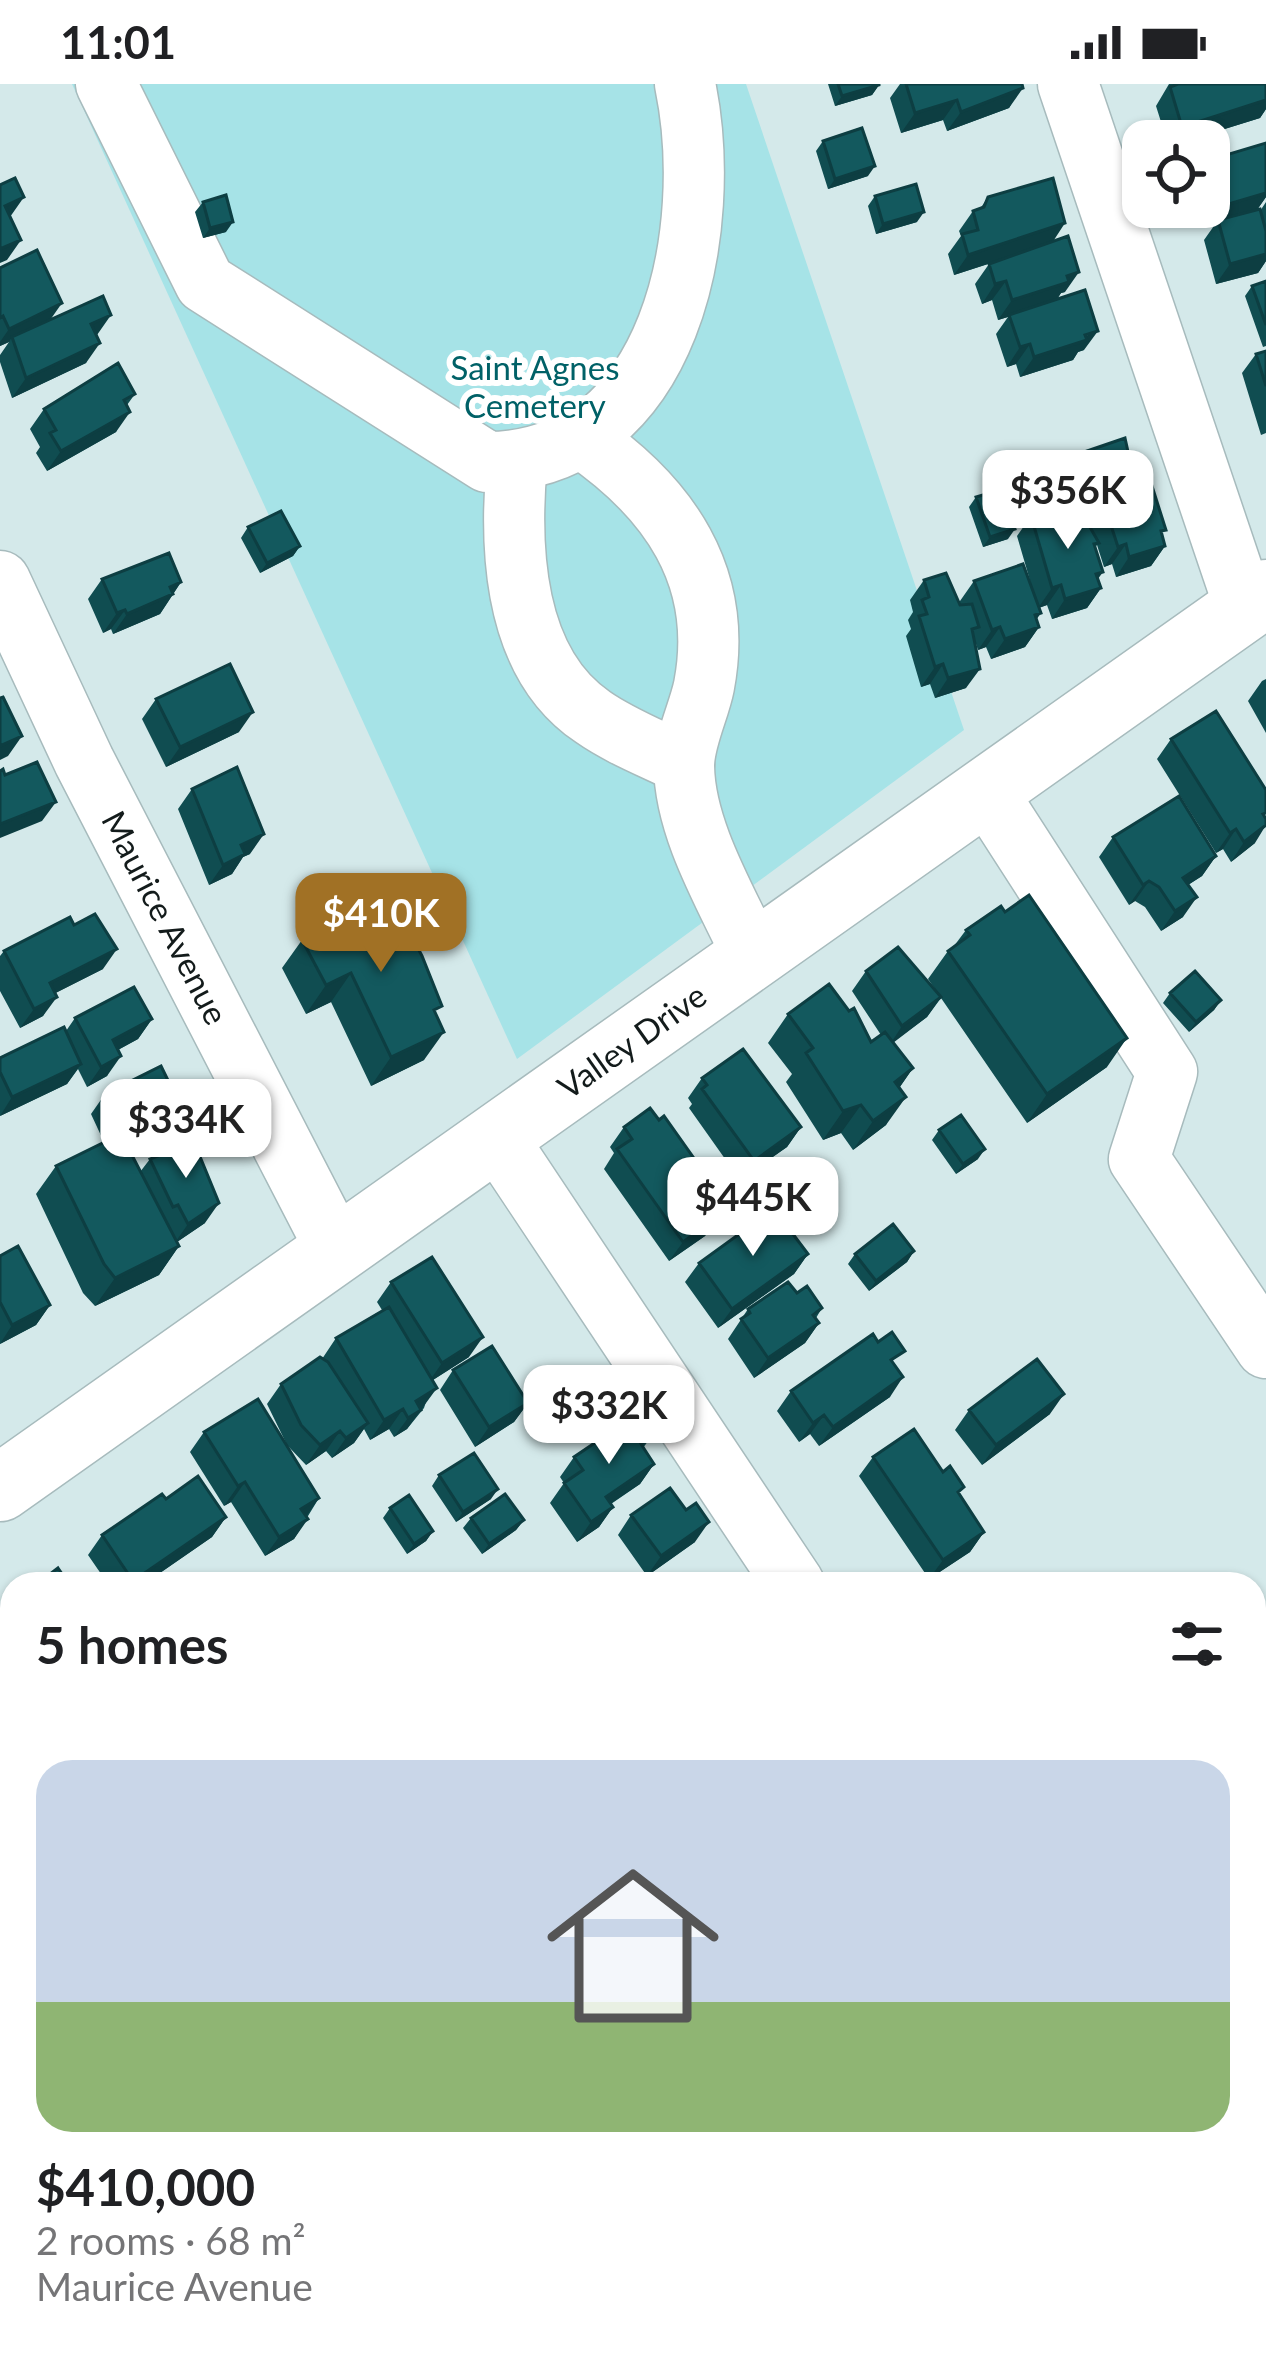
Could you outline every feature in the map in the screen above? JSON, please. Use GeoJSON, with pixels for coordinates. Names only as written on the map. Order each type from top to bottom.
{"type":"FeatureCollection","features":[{"type":"Feature","properties":{"kind":"main road","name":"Valley Drive"},"geometry":{"type":"LineString","coordinates":[[0,1488],[1255,601]]}},
{"type":"Feature","properties":{"kind":"street"},"geometry":{"type":"LineString","coordinates":[[106,84],[206,283],[487,462],[517,462],[582,438],[627,393],[664,337],[689,266],[698,193],[685,84]]}},
{"type":"Feature","properties":{"kind":"street"},"geometry":{"type":"LineString","coordinates":[[1068,84],[1255,601]]}},
{"type":"Feature","properties":{"kind":"street"},"geometry":{"type":"LineString","coordinates":[[582,438],[632,477],[691,550],[708,617],[705,682],[684,764],[694,822],[753,956]]}},
{"type":"Feature","properties":{"kind":"street"},"geometry":{"type":"LineString","coordinates":[[517,462],[512,523],[516,575],[548,669],[590,716],[684,764]]}},
{"type":"Feature","properties":{"kind":"street","name":"Maurice Avenue"},"geometry":{"type":"LineString","coordinates":[[0,581],[83,761],[337,1251]]}},
{"type":"Feature","properties":{"kind":"street"},"geometry":{"type":"LineString","coordinates":[[986,791],[1167,1072],[1139,1159],[1266,1348]]}},
{"type":"Feature","properties":{"kind":"street"},"geometry":{"type":"LineString","coordinates":[[497,1138],[786,1572]]}},
{"type":"Feature","properties":{"kind":"green space","name":"Saint Agnes Cemetery"},"geometry":{"type":"Polygon","coordinates":[[[72,84],[746,84],[964,730],[517,1059],[72,84]]]}},
{"type":"Feature","properties":{"kind":"building"},"geometry":{"type":"Polygon","coordinates":[[[838,84],[879,84],[879,85],[842,96],[838,84]]]}},
{"type":"Feature","properties":{"kind":"building"},"geometry":{"type":"Polygon","coordinates":[[[906,84],[1022,84],[1023,88],[961,112],[957,100],[915,113],[906,84]]]}},
{"type":"Feature","properties":{"kind":"building"},"geometry":{"type":"Polygon","coordinates":[[[1266,84],[1266,100],[1204,120],[1180,120],[1170,87],[1266,84]]]}},
{"type":"Feature","properties":{"kind":"building"},"geometry":{"type":"Polygon","coordinates":[[[862,128],[875,166],[835,179],[823,141],[862,128]]]}},
{"type":"Feature","properties":{"kind":"building"},"geometry":{"type":"Polygon","coordinates":[[[1266,143],[1266,193],[1230,204],[1230,154],[1266,143]]]}},
{"type":"Feature","properties":{"kind":"building"},"geometry":{"type":"Polygon","coordinates":[[[15,178],[24,197],[5,206],[21,240],[0,249],[0,185],[15,178]]]}},
{"type":"Feature","properties":{"kind":"building"},"geometry":{"type":"Polygon","coordinates":[[[1053,178],[1065,223],[968,255],[962,234],[978,230],[973,211],[984,207],[988,197],[1053,178]]]}},
{"type":"Feature","properties":{"kind":"building"},"geometry":{"type":"Polygon","coordinates":[[[916,184],[924,212],[883,224],[875,196],[916,184]]]}},
{"type":"Feature","properties":{"kind":"building"},"geometry":{"type":"Polygon","coordinates":[[[226,195],[233,222],[210,228],[203,202],[226,195]]]}},
{"type":"Feature","properties":{"kind":"building"},"geometry":{"type":"Polygon","coordinates":[[[1260,209],[1266,254],[1230,264],[1220,228],[1230,228],[1230,217],[1260,209]]]}},
{"type":"Feature","properties":{"kind":"building"},"geometry":{"type":"Polygon","coordinates":[[[1068,236],[1079,272],[1067,276],[1069,282],[1012,300],[1006,281],[995,284],[989,264],[1068,236]]]}},
{"type":"Feature","properties":{"kind":"building"},"geometry":{"type":"Polygon","coordinates":[[[37,250],[62,303],[9,329],[0,318],[0,268],[37,250]]]}},
{"type":"Feature","properties":{"kind":"building"},"geometry":{"type":"Polygon","coordinates":[[[1266,281],[1266,325],[1252,286],[1266,281]]]}},
{"type":"Feature","properties":{"kind":"building"},"geometry":{"type":"Polygon","coordinates":[[[1085,290],[1098,331],[1085,335],[1087,340],[1034,357],[1030,344],[1020,347],[1009,315],[1085,290]]]}},
{"type":"Feature","properties":{"kind":"building"},"geometry":{"type":"Polygon","coordinates":[[[103,296],[111,315],[91,324],[100,343],[26,378],[12,337],[103,296]]]}},
{"type":"Feature","properties":{"kind":"building"},"geometry":{"type":"Polygon","coordinates":[[[1266,351],[1266,386],[1256,354],[1266,351]]]}},
{"type":"Feature","properties":{"kind":"building"},"geometry":{"type":"Polygon","coordinates":[[[118,363],[135,394],[124,400],[130,412],[61,451],[44,409],[118,363]]]}},
{"type":"Feature","properties":{"kind":"building"},"geometry":{"type":"Polygon","coordinates":[[[1125,438],[1136,488],[1151,483],[1166,530],[1161,531],[1165,546],[1129,557],[1126,544],[1118,547],[1087,451],[1125,438]]]}},
{"type":"Feature","properties":{"kind":"building"},"geometry":{"type":"Polygon","coordinates":[[[1078,479],[1091,518],[1070,525],[1064,505],[1058,507],[1051,488],[1078,479]]]}},
{"type":"Feature","properties":{"kind":"building"},"geometry":{"type":"Polygon","coordinates":[[[1003,489],[1015,529],[990,537],[976,497],[1003,489]]]}},
{"type":"Feature","properties":{"kind":"building"},"geometry":{"type":"Polygon","coordinates":[[[1064,505],[1071,527],[1087,522],[1099,543],[1094,544],[1103,572],[1096,574],[1101,588],[1065,599],[1061,585],[1052,588],[1031,516],[1064,505]]]}},
{"type":"Feature","properties":{"kind":"building"},"geometry":{"type":"Polygon","coordinates":[[[281,511],[300,546],[267,563],[248,527],[281,511]]]}},
{"type":"Feature","properties":{"kind":"building"},"geometry":{"type":"Polygon","coordinates":[[[169,553],[181,582],[170,587],[173,594],[127,614],[125,610],[117,613],[102,579],[169,553]]]}},
{"type":"Feature","properties":{"kind":"building"},"geometry":{"type":"Polygon","coordinates":[[[1023,564],[1041,613],[1035,615],[1039,627],[1005,639],[1000,627],[992,630],[974,581],[1023,564]]]}},
{"type":"Feature","properties":{"kind":"building"},"geometry":{"type":"Polygon","coordinates":[[[946,573],[960,605],[972,604],[979,627],[972,629],[980,669],[948,678],[943,664],[935,667],[919,616],[927,614],[922,600],[929,597],[924,580],[946,573]]]}},
{"type":"Feature","properties":{"kind":"building"},"geometry":{"type":"Polygon","coordinates":[[[230,664],[253,712],[180,747],[156,699],[230,664]]]}},
{"type":"Feature","properties":{"kind":"building"},"geometry":{"type":"Polygon","coordinates":[[[0,698],[22,736],[0,746],[0,698]]]}},
{"type":"Feature","properties":{"kind":"building"},"geometry":{"type":"Polygon","coordinates":[[[1216,711],[1266,790],[1266,825],[1244,842],[1236,829],[1230,833],[1171,739],[1216,711]]]}},
{"type":"Feature","properties":{"kind":"building"},"geometry":{"type":"Polygon","coordinates":[[[37,762],[56,802],[0,824],[0,771],[5,775],[37,762]]]}},
{"type":"Feature","properties":{"kind":"building"},"geometry":{"type":"Polygon","coordinates":[[[237,767],[264,834],[241,845],[245,854],[223,865],[192,789],[237,767]]]}},
{"type":"Feature","properties":{"kind":"building"},"geometry":{"type":"Polygon","coordinates":[[[1179,796],[1216,856],[1183,878],[1197,897],[1175,911],[1159,887],[1149,881],[1143,885],[1113,837],[1179,796]]]}},
{"type":"Feature","properties":{"kind":"building"},"geometry":{"type":"Polygon","coordinates":[[[1029,895],[1127,1038],[1047,1094],[948,951],[970,935],[966,930],[1001,906],[1005,912],[1029,895]]]}},
{"type":"Feature","properties":{"kind":"building"},"geometry":{"type":"Polygon","coordinates":[[[384,900],[402,939],[411,935],[422,956],[442,1006],[434,1010],[444,1032],[391,1057],[351,973],[326,985],[302,940],[384,900]]]}},
{"type":"Feature","properties":{"kind":"building"},"geometry":{"type":"Polygon","coordinates":[[[95,914],[117,949],[50,983],[57,997],[34,1009],[4,951],[70,917],[74,925],[95,914]]]}},
{"type":"Feature","properties":{"kind":"building"},"geometry":{"type":"Polygon","coordinates":[[[898,947],[941,997],[902,1026],[866,971],[898,947]]]}},
{"type":"Feature","properties":{"kind":"building"},"geometry":{"type":"Polygon","coordinates":[[[1195,971],[1221,1000],[1196,1022],[1170,993],[1195,971]]]}},
{"type":"Feature","properties":{"kind":"building"},"geometry":{"type":"Polygon","coordinates":[[[829,984],[849,1011],[854,1008],[871,1042],[885,1032],[913,1068],[895,1082],[906,1097],[873,1121],[861,1105],[843,1111],[806,1053],[813,1048],[788,1014],[829,984]]]}},
{"type":"Feature","properties":{"kind":"building"},"geometry":{"type":"Polygon","coordinates":[[[134,987],[152,1019],[113,1040],[121,1056],[101,1067],[75,1018],[134,987]]]}},
{"type":"Feature","properties":{"kind":"building"},"geometry":{"type":"Polygon","coordinates":[[[64,1027],[81,1064],[12,1097],[0,1072],[0,1058],[64,1027]]]}},
{"type":"Feature","properties":{"kind":"building"},"geometry":{"type":"Polygon","coordinates":[[[743,1049],[801,1127],[754,1161],[702,1089],[707,1085],[702,1078],[743,1049]]]}},
{"type":"Feature","properties":{"kind":"building"},"geometry":{"type":"Polygon","coordinates":[[[161,1066],[180,1105],[123,1132],[105,1094],[161,1066]]]}},
{"type":"Feature","properties":{"kind":"building"},"geometry":{"type":"Polygon","coordinates":[[[650,1108],[659,1120],[664,1116],[717,1191],[707,1198],[719,1216],[683,1242],[617,1149],[632,1139],[624,1127],[650,1108]]]}},
{"type":"Feature","properties":{"kind":"building"},"geometry":{"type":"Polygon","coordinates":[[[961,1115],[985,1149],[963,1164],[939,1130],[961,1115]]]}},
{"type":"Feature","properties":{"kind":"building"},"geometry":{"type":"Polygon","coordinates":[[[121,1134],[179,1246],[115,1278],[56,1166],[121,1134]]]}},
{"type":"Feature","properties":{"kind":"building"},"geometry":{"type":"Polygon","coordinates":[[[194,1142],[219,1203],[188,1224],[178,1205],[173,1207],[150,1159],[194,1142]]]}},
{"type":"Feature","properties":{"kind":"building"},"geometry":{"type":"Polygon","coordinates":[[[774,1209],[808,1254],[732,1309],[699,1263],[774,1209]]]}},
{"type":"Feature","properties":{"kind":"building"},"geometry":{"type":"Polygon","coordinates":[[[893,1224],[914,1251],[876,1281],[855,1254],[893,1224]]]}},
{"type":"Feature","properties":{"kind":"building"},"geometry":{"type":"Polygon","coordinates":[[[18,1246],[50,1305],[12,1325],[0,1302],[0,1256],[18,1246]]]}},
{"type":"Feature","properties":{"kind":"building"},"geometry":{"type":"Polygon","coordinates":[[[432,1257],[483,1337],[442,1363],[391,1282],[432,1257]]]}},
{"type":"Feature","properties":{"kind":"building"},"geometry":{"type":"Polygon","coordinates":[[[788,1282],[797,1293],[807,1286],[822,1308],[813,1315],[819,1323],[768,1358],[741,1319],[788,1282]]]}},
{"type":"Feature","properties":{"kind":"building"},"geometry":{"type":"Polygon","coordinates":[[[389,1307],[437,1388],[416,1401],[421,1410],[408,1418],[403,1409],[384,1420],[336,1338],[389,1307]]]}},
{"type":"Feature","properties":{"kind":"building"},"geometry":{"type":"Polygon","coordinates":[[[892,1332],[905,1351],[891,1360],[903,1377],[833,1427],[824,1415],[813,1423],[791,1391],[873,1334],[878,1342],[892,1332]]]}},
{"type":"Feature","properties":{"kind":"building"},"geometry":{"type":"Polygon","coordinates":[[[492,1346],[528,1403],[489,1427],[453,1370],[492,1346]]]}},
{"type":"Feature","properties":{"kind":"building"},"geometry":{"type":"Polygon","coordinates":[[[320,1357],[368,1423],[346,1438],[340,1431],[320,1445],[301,1425],[281,1384],[320,1357]]]}},
{"type":"Feature","properties":{"kind":"building"},"geometry":{"type":"Polygon","coordinates":[[[1037,1359],[1064,1394],[996,1445],[969,1410],[1037,1359]]]}},
{"type":"Feature","properties":{"kind":"building"},"geometry":{"type":"Polygon","coordinates":[[[258,1399],[319,1498],[301,1509],[308,1519],[279,1537],[245,1482],[238,1486],[204,1432],[258,1399]]]}},
{"type":"Feature","properties":{"kind":"building"},"geometry":{"type":"Polygon","coordinates":[[[636,1415],[651,1437],[641,1444],[654,1464],[606,1497],[613,1507],[591,1522],[564,1483],[583,1470],[574,1457],[636,1415]]]}},
{"type":"Feature","properties":{"kind":"building"},"geometry":{"type":"Polygon","coordinates":[[[914,1429],[943,1472],[950,1466],[964,1487],[958,1492],[984,1532],[943,1560],[873,1457],[914,1429]]]}},
{"type":"Feature","properties":{"kind":"building"},"geometry":{"type":"Polygon","coordinates":[[[474,1453],[498,1489],[463,1512],[439,1475],[474,1453]]]}},
{"type":"Feature","properties":{"kind":"building"},"geometry":{"type":"Polygon","coordinates":[[[198,1476],[226,1517],[146,1572],[127,1572],[102,1535],[162,1494],[166,1499],[198,1476]]]}},
{"type":"Feature","properties":{"kind":"building"},"geometry":{"type":"Polygon","coordinates":[[[670,1488],[686,1510],[696,1503],[709,1522],[661,1556],[631,1515],[670,1488]]]}},
{"type":"Feature","properties":{"kind":"building"},"geometry":{"type":"Polygon","coordinates":[[[505,1494],[524,1520],[489,1544],[471,1518],[505,1494]]]}},
{"type":"Feature","properties":{"kind":"building"},"geometry":{"type":"Polygon","coordinates":[[[409,1495],[433,1531],[414,1544],[390,1508],[409,1495]]]}}]}
